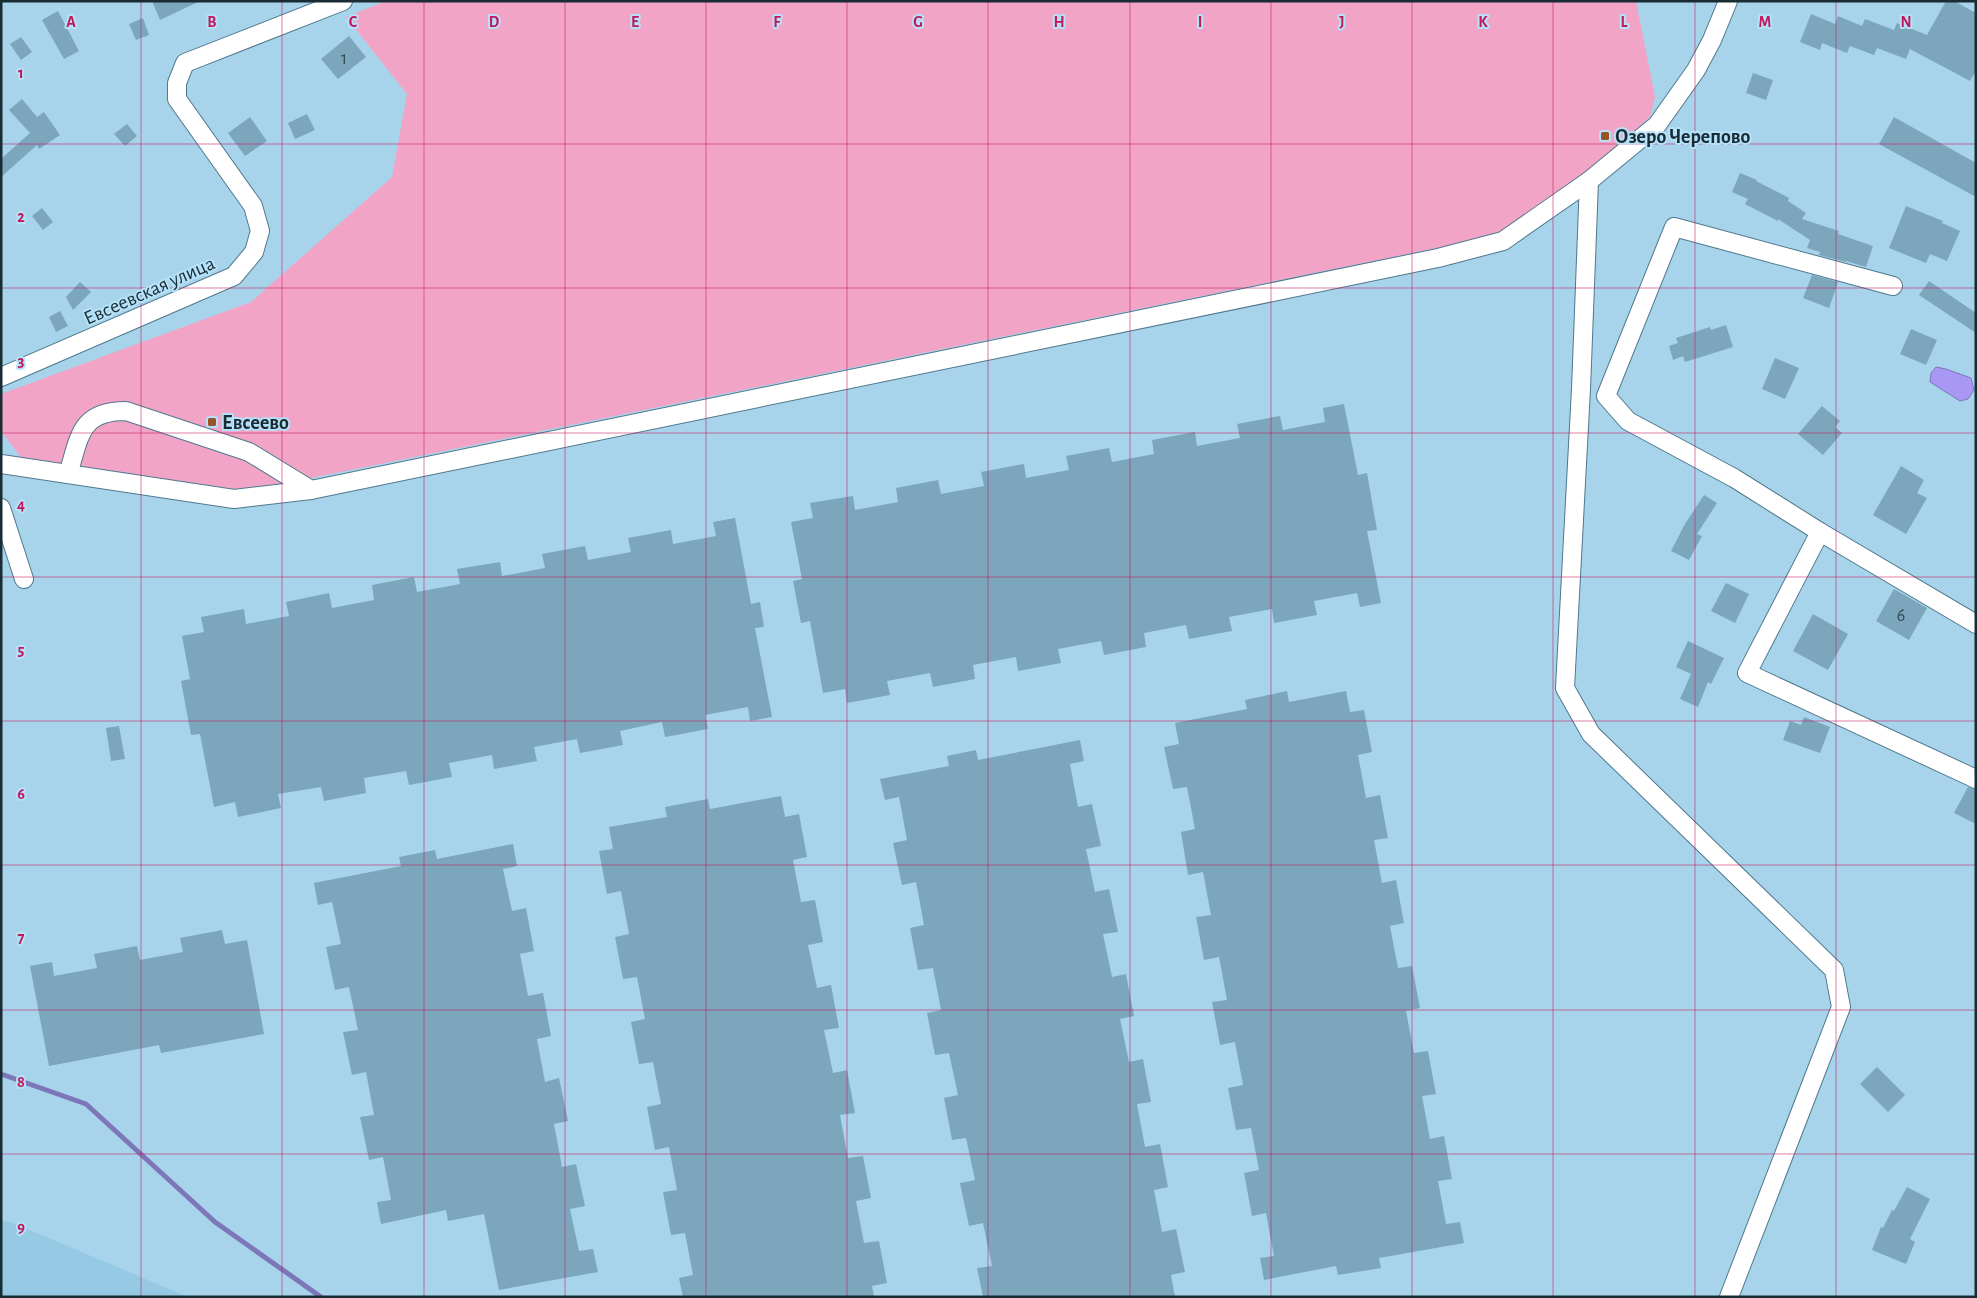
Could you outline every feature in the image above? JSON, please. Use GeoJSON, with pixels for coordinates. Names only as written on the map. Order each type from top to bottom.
{"type":"FeatureCollection","features":[{"type":"Feature","properties":{"kind":"street","name":"Евсеевская улица"},"geometry":{"type":"LineString","coordinates":[[1,377],[234,276],[254,252],[260,231],[253,206],[178,99],[177,83],[185,63],[342,1]]}},
{"type":"Feature","properties":{"kind":"street"},"geometry":{"type":"LineString","coordinates":[[1,464],[234,499],[311,490],[1438,258],[1503,241],[1588,181],[1657,124],[1696,70],[1712,40],[1728,1]]}},
{"type":"Feature","properties":{"kind":"street"},"geometry":{"type":"LineString","coordinates":[[1588,181],[1581,389],[1565,688],[1591,734],[1834,970],[1841,1007],[1729,1297]]}},
{"type":"Feature","properties":{"kind":"street"},"geometry":{"type":"LineString","coordinates":[[1606,396],[1674,227],[1893,286]]}},
{"type":"Feature","properties":{"kind":"street"},"geometry":{"type":"LineString","coordinates":[[1581,389],[1606,396],[1628,421],[1734,478],[1820,532],[1976,624]]}},
{"type":"Feature","properties":{"kind":"street"},"geometry":{"type":"LineString","coordinates":[[68,474],[82,429],[95,418],[111,411],[126,411],[249,452],[311,490]]}},
{"type":"Feature","properties":{"kind":"street"},"geometry":{"type":"LineString","coordinates":[[1,508],[24,579]]}},
{"type":"Feature","properties":{"kind":"street"},"geometry":{"type":"LineString","coordinates":[[1820,532],[1747,673],[1976,778]]}},
{"type":"Feature","properties":{"kind":"shaded area"},"geometry":{"type":"Polygon","coordinates":[[[386,1],[1636,1],[1655,97],[1650,117],[1520,231],[243,492],[22,459],[1,431],[1,394],[251,302],[392,177],[407,94],[346,17],[386,1]]]}},
{"type":"Feature","properties":{"kind":"shaded area"},"geometry":{"type":"Polygon","coordinates":[[[1936,367],[1971,378],[1974,390],[1968,399],[1960,401],[1930,382],[1931,373],[1936,367]]]}},
{"type":"Feature","properties":{"kind":"shaded area"},"geometry":{"type":"Polygon","coordinates":[[[1,1221],[11,1222],[188,1297],[1,1297],[1,1221]]]}},
{"type":"Feature","properties":{"kind":"building"},"geometry":{"type":"Polygon","coordinates":[[[152,1],[200,1],[160,20],[152,1]]]}},
{"type":"Feature","properties":{"kind":"building"},"geometry":{"type":"Polygon","coordinates":[[[1946,1],[1954,1],[1976,13],[1976,71],[1970,81],[1910,49],[1906,59],[1877,48],[1874,55],[1850,46],[1847,53],[1822,43],[1820,50],[1800,42],[1811,14],[1835,24],[1838,16],[1862,26],[1865,19],[1894,30],[1897,23],[1927,35],[1946,1]]]}},
{"type":"Feature","properties":{"kind":"building"},"geometry":{"type":"Polygon","coordinates":[[[58,11],[79,51],[64,59],[42,20],[58,11]]]}},
{"type":"Feature","properties":{"kind":"building"},"geometry":{"type":"Polygon","coordinates":[[[143,18],[149,35],[136,40],[129,24],[143,18]]]}},
{"type":"Feature","properties":{"kind":"building"},"geometry":{"type":"Polygon","coordinates":[[[349,36],[366,57],[338,79],[321,59],[349,36]]]}},
{"type":"Feature","properties":{"kind":"building"},"geometry":{"type":"Polygon","coordinates":[[[21,37],[32,52],[21,60],[10,44],[21,37]]]}},
{"type":"Feature","properties":{"kind":"building"},"geometry":{"type":"Polygon","coordinates":[[[1753,73],[1773,80],[1766,100],[1746,93],[1753,73]]]}},
{"type":"Feature","properties":{"kind":"building"},"geometry":{"type":"Polygon","coordinates":[[[22,99],[37,117],[44,112],[60,135],[39,149],[37,145],[1,177],[1,159],[30,133],[9,110],[22,99]]]}},
{"type":"Feature","properties":{"kind":"building"},"geometry":{"type":"Polygon","coordinates":[[[307,114],[315,130],[295,139],[288,123],[307,114]]]}},
{"type":"Feature","properties":{"kind":"building"},"geometry":{"type":"Polygon","coordinates":[[[250,117],[267,141],[245,156],[228,133],[250,117]]]}},
{"type":"Feature","properties":{"kind":"building"},"geometry":{"type":"Polygon","coordinates":[[[1894,117],[1976,163],[1976,197],[1879,144],[1894,117]]]}},
{"type":"Feature","properties":{"kind":"building"},"geometry":{"type":"Polygon","coordinates":[[[127,124],[137,136],[125,146],[114,134],[127,124]]]}},
{"type":"Feature","properties":{"kind":"building"},"geometry":{"type":"Polygon","coordinates":[[[1740,173],[1789,198],[1788,201],[1806,213],[1802,219],[1839,231],[1838,234],[1873,246],[1866,267],[1819,255],[1820,252],[1807,248],[1810,240],[1778,219],[1778,221],[1745,204],[1748,199],[1732,192],[1740,173]]]}},
{"type":"Feature","properties":{"kind":"building"},"geometry":{"type":"Polygon","coordinates":[[[1906,206],[1943,221],[1942,223],[1960,231],[1947,261],[1930,254],[1926,263],[1889,248],[1906,206]]]}},
{"type":"Feature","properties":{"kind":"building"},"geometry":{"type":"Polygon","coordinates":[[[42,208],[53,222],[43,230],[32,216],[42,208]]]}},
{"type":"Feature","properties":{"kind":"building"},"geometry":{"type":"Polygon","coordinates":[[[1812,275],[1838,282],[1829,308],[1803,298],[1812,275]]]}},
{"type":"Feature","properties":{"kind":"building"},"geometry":{"type":"Polygon","coordinates":[[[1929,281],[1976,313],[1976,333],[1919,295],[1929,281]]]}},
{"type":"Feature","properties":{"kind":"building"},"geometry":{"type":"Polygon","coordinates":[[[80,282],[91,292],[73,310],[66,297],[80,282]]]}},
{"type":"Feature","properties":{"kind":"building"},"geometry":{"type":"Polygon","coordinates":[[[60,311],[68,326],[56,332],[49,317],[60,311]]]}},
{"type":"Feature","properties":{"kind":"building"},"geometry":{"type":"Polygon","coordinates":[[[1726,325],[1733,347],[1685,362],[1683,356],[1673,360],[1669,346],[1678,343],[1676,338],[1710,327],[1711,330],[1726,325]]]}},
{"type":"Feature","properties":{"kind":"building"},"geometry":{"type":"Polygon","coordinates":[[[1911,329],[1937,340],[1926,365],[1900,354],[1911,329]]]}},
{"type":"Feature","properties":{"kind":"building"},"geometry":{"type":"Polygon","coordinates":[[[1775,358],[1799,368],[1785,399],[1762,389],[1775,358]]]}},
{"type":"Feature","properties":{"kind":"building"},"geometry":{"type":"Polygon","coordinates":[[[1344,404],[1358,475],[1367,473],[1377,530],[1367,531],[1381,603],[1360,607],[1357,593],[1314,601],[1317,615],[1274,623],[1272,609],[1229,617],[1232,631],[1189,639],[1186,625],[1144,633],[1146,647],[1104,655],[1101,641],[1058,649],[1061,663],[1018,671],[1016,657],[973,665],[975,679],[933,687],[930,673],[887,681],[890,695],[847,703],[845,689],[823,693],[810,621],[801,623],[793,581],[802,579],[791,522],[813,518],[810,503],[853,496],[855,510],[898,502],[896,488],[938,480],[941,494],[984,486],[981,472],[1024,464],[1026,478],[1069,470],[1066,456],[1109,448],[1112,462],[1154,454],[1152,440],[1195,432],[1197,446],[1240,438],[1237,424],[1280,416],[1283,430],[1325,422],[1323,408],[1344,404]]]}},
{"type":"Feature","properties":{"kind":"building"},"geometry":{"type":"Polygon","coordinates":[[[1822,406],[1840,421],[1835,427],[1842,433],[1823,455],[1798,434],[1822,406]]]}},
{"type":"Feature","properties":{"kind":"building"},"geometry":{"type":"Polygon","coordinates":[[[1901,466],[1924,480],[1917,493],[1927,498],[1906,534],[1873,515],[1901,466]]]}},
{"type":"Feature","properties":{"kind":"building"},"geometry":{"type":"Polygon","coordinates":[[[1704,495],[1717,503],[1697,534],[1702,536],[1689,560],[1671,551],[1685,524],[1704,495]]]}},
{"type":"Feature","properties":{"kind":"building"},"geometry":{"type":"Polygon","coordinates":[[[735,518],[751,604],[760,602],[764,627],[755,628],[772,717],[750,721],[748,707],[705,715],[708,729],[665,737],[662,722],[620,731],[623,745],[580,753],[577,739],[534,747],[537,761],[494,769],[492,755],[449,763],[452,777],[409,785],[406,771],[364,778],[366,793],[324,801],[321,787],[278,794],[281,808],[238,817],[235,802],[214,807],[200,734],[191,735],[181,681],[190,679],[182,636],[204,632],[201,617],[244,609],[246,624],[289,616],[286,602],[329,593],[332,608],[374,600],[372,585],[414,577],[417,592],[460,584],[457,569],[500,562],[502,576],[545,568],[542,554],[585,546],[588,560],[631,552],[628,538],[671,530],[673,544],[716,536],[713,522],[735,518]]]}},
{"type":"Feature","properties":{"kind":"building"},"geometry":{"type":"Polygon","coordinates":[[[1726,583],[1749,594],[1735,623],[1711,611],[1726,583]]]}},
{"type":"Feature","properties":{"kind":"building"},"geometry":{"type":"Polygon","coordinates":[[[1894,589],[1927,608],[1909,640],[1876,621],[1894,589]]]}},
{"type":"Feature","properties":{"kind":"building"},"geometry":{"type":"Polygon","coordinates":[[[1813,614],[1848,634],[1828,670],[1793,651],[1813,614]]]}},
{"type":"Feature","properties":{"kind":"building"},"geometry":{"type":"Polygon","coordinates":[[[1688,641],[1724,658],[1711,684],[1708,682],[1698,707],[1680,699],[1691,674],[1676,667],[1688,641]]]}},
{"type":"Feature","properties":{"kind":"building"},"geometry":{"type":"Polygon","coordinates":[[[1287,691],[1289,702],[1346,691],[1350,712],[1364,710],[1372,752],[1358,755],[1366,798],[1380,795],[1388,838],[1374,840],[1382,883],[1396,880],[1404,923],[1390,926],[1398,968],[1412,966],[1420,1008],[1406,1011],[1414,1053],[1428,1051],[1436,1094],[1422,1096],[1430,1139],[1444,1136],[1452,1179],[1438,1181],[1446,1224],[1460,1222],[1464,1243],[1379,1258],[1381,1268],[1338,1275],[1336,1266],[1264,1280],[1260,1258],[1274,1256],[1266,1213],[1252,1216],[1244,1173],[1259,1170],[1251,1128],[1236,1130],[1228,1088],[1243,1085],[1235,1042],[1220,1045],[1212,1002],[1227,1000],[1219,957],[1204,960],[1196,917],[1211,915],[1203,872],[1188,875],[1181,832],[1195,829],[1187,787],[1173,789],[1164,747],[1179,744],[1175,723],[1247,709],[1245,700],[1287,691]]]}},
{"type":"Feature","properties":{"kind":"building"},"geometry":{"type":"Polygon","coordinates":[[[1804,717],[1830,727],[1820,753],[1783,740],[1790,721],[1801,725],[1804,717]]]}},
{"type":"Feature","properties":{"kind":"building"},"geometry":{"type":"Polygon","coordinates":[[[119,726],[125,759],[111,761],[106,728],[119,726]]]}},
{"type":"Feature","properties":{"kind":"building"},"geometry":{"type":"Polygon","coordinates":[[[1080,740],[1084,761],[1070,764],[1078,807],[1092,804],[1101,846],[1086,849],[1095,892],[1109,889],[1118,932],[1103,934],[1112,977],[1126,974],[1134,1016],[1120,1019],[1129,1062],[1143,1059],[1151,1102],[1137,1104],[1145,1147],[1160,1144],[1168,1187],[1154,1190],[1162,1232],[1176,1229],[1185,1272],[1171,1275],[1175,1297],[983,1297],[977,1268],[992,1266],[983,1223],[969,1226],[960,1183],[975,1180],[966,1138],[952,1140],[944,1098],[958,1095],[949,1053],[935,1055],[927,1013],[941,1010],[933,968],[918,970],[910,928],[924,925],[916,882],[902,885],[893,843],[907,840],[899,797],[885,800],[880,779],[949,766],[947,756],[976,750],[978,760],[1080,740]]]}},
{"type":"Feature","properties":{"kind":"building"},"geometry":{"type":"Polygon","coordinates":[[[1968,787],[1976,789],[1976,824],[1954,813],[1968,787]]]}},
{"type":"Feature","properties":{"kind":"building"},"geometry":{"type":"Polygon","coordinates":[[[781,796],[785,817],[799,814],[807,857],[793,860],[801,902],[815,900],[823,942],[808,945],[817,988],[831,985],[839,1028],[824,1030],[833,1073],[847,1070],[855,1113],[840,1115],[848,1158],[863,1156],[871,1198],[856,1201],[864,1243],[879,1241],[887,1283],[872,1286],[874,1297],[683,1297],[679,1278],[693,1275],[685,1233],[671,1235],[663,1192],[677,1190],[669,1147],[655,1150],[647,1107],[661,1104],[653,1062],[639,1064],[631,1022],[645,1019],[637,977],[623,979],[615,937],[629,934],[621,891],[607,894],[599,851],[613,849],[609,827],[667,817],[665,807],[708,799],[710,809],[781,796]]]}},
{"type":"Feature","properties":{"kind":"building"},"geometry":{"type":"Polygon","coordinates":[[[513,844],[517,866],[503,869],[512,911],[526,908],[534,951],[520,954],[528,996],[543,993],[551,1036],[537,1039],[545,1082],[559,1078],[568,1121],[554,1124],[562,1167],[576,1164],[585,1206],[570,1209],[579,1251],[593,1249],[598,1272],[499,1290],[484,1214],[448,1221],[446,1210],[381,1224],[377,1202],[391,1200],[383,1157],[369,1160],[360,1117],[374,1115],[366,1072],[352,1075],[343,1032],[358,1030],[349,987],[335,990],[326,947],[341,944],[332,902],[318,905],[314,883],[401,866],[399,857],[435,850],[437,859],[513,844]]]}},
{"type":"Feature","properties":{"kind":"building"},"geometry":{"type":"Polygon","coordinates":[[[222,930],[225,944],[247,940],[264,1034],[161,1053],[159,1045],[49,1066],[30,966],[52,962],[54,976],[97,968],[94,954],[137,946],[140,960],[183,952],[180,938],[222,930]]]}},
{"type":"Feature","properties":{"kind":"building"},"geometry":{"type":"Polygon","coordinates":[[[1877,1067],[1905,1095],[1888,1112],[1860,1084],[1877,1067]]]}},
{"type":"Feature","properties":{"kind":"building"},"geometry":{"type":"Polygon","coordinates":[[[1907,1187],[1930,1199],[1910,1239],[1915,1242],[1906,1264],[1872,1250],[1881,1227],[1883,1228],[1907,1187]]]}},
{"type":"Feature","properties":{"kind":"waterway"},"geometry":{"type":"LineString","coordinates":[[1,1074],[86,1104],[215,1222],[321,1297]]}},
{"type":"Feature","properties":{"kind":"place","name":"Озеро Черепово"},"geometry":{"type":"Point","coordinates":[1605,136]}},
{"type":"Feature","properties":{"kind":"place","name":"Евсеево"},"geometry":{"type":"Point","coordinates":[212,422]}}]}
